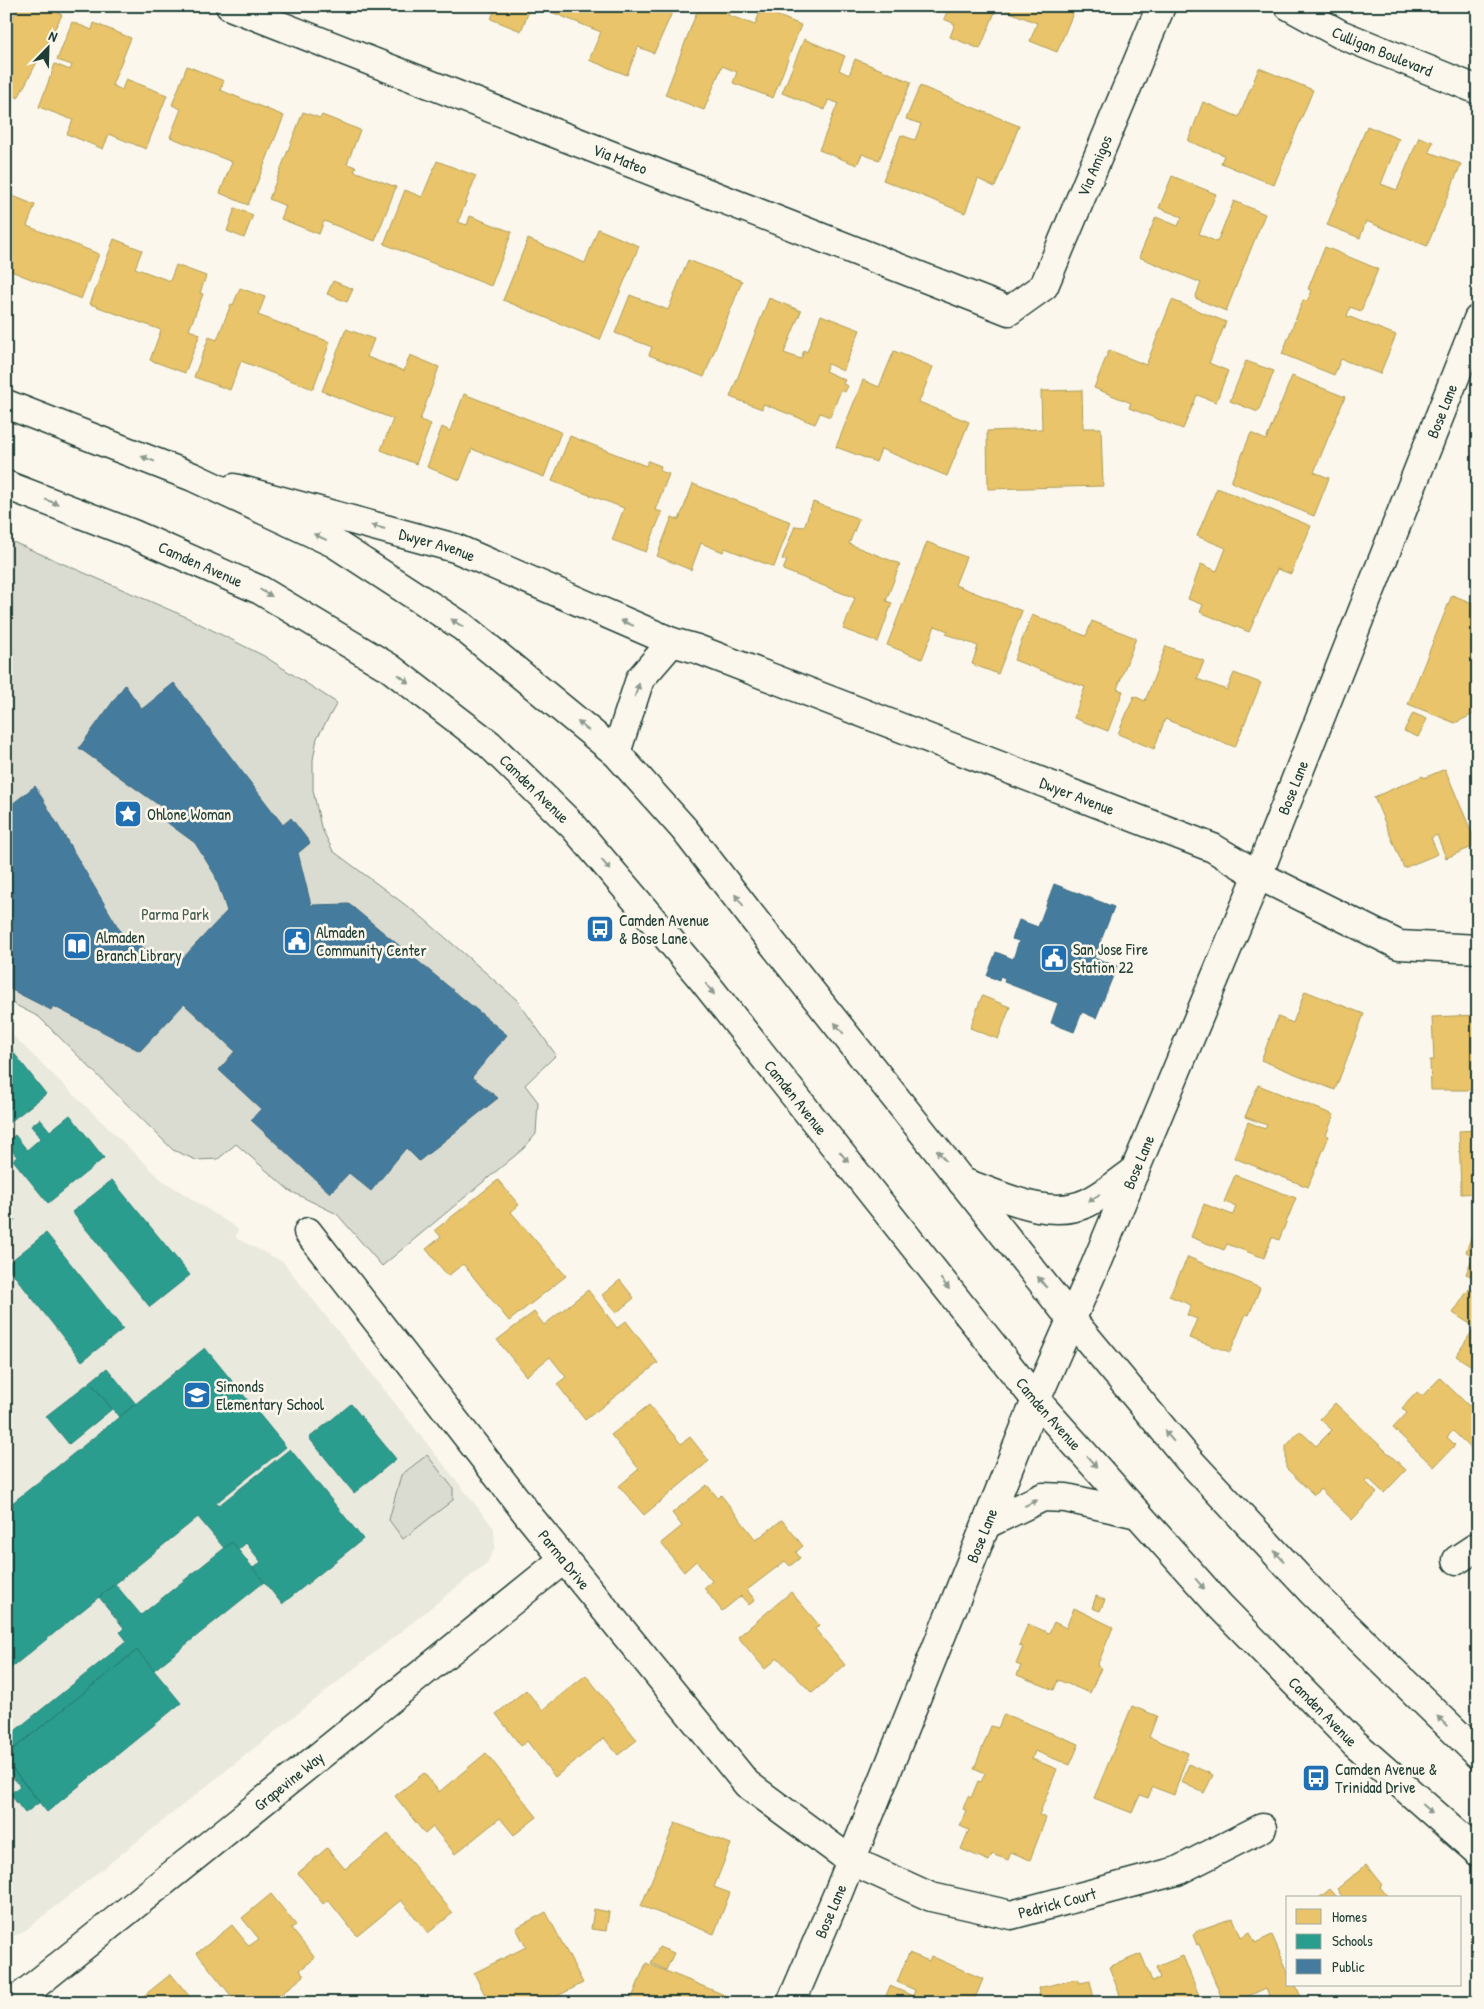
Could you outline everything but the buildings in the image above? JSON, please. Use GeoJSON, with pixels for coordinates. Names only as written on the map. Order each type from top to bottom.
{"type":"FeatureCollection","features":[{"type":"Feature","properties":{"kind":"street","name":"Via Mateo"},"geometry":{"type":"LineString","coordinates":[[230,6],[1009,311]]}},
{"type":"Feature","properties":{"kind":"street","name":"Via Amigos"},"geometry":{"type":"LineString","coordinates":[[1009,311],[1044,286],[1161,6]]}},
{"type":"Feature","properties":{"kind":"street","name":"Culligan Boulevard"},"geometry":{"type":"LineString","coordinates":[[1289,6],[1340,34],[1478,90]]}},
{"type":"Feature","properties":{"kind":"street","name":"Bose Lane"},"geometry":{"type":"LineString","coordinates":[[791,2003],[838,1894],[850,1860],[1036,1400],[1072,1320],[1258,875],[1478,318]]}},
{"type":"Feature","properties":{"kind":"street"},"geometry":{"type":"LineString","coordinates":[[6,404],[193,477],[334,543],[463,627],[616,753],[684,829],[762,931],[1072,1320],[1189,1460],[1312,1592],[1478,1754]]}},
{"type":"Feature","properties":{"kind":"street","name":"Dwyer Avenue"},"geometry":{"type":"LineString","coordinates":[[193,477],[455,548],[672,642],[743,666],[1213,848],[1258,875],[1399,945],[1478,949]]}},
{"type":"Feature","properties":{"kind":"street","name":"Camden Avenue"},"geometry":{"type":"LineString","coordinates":[[6,484],[133,534],[260,590],[390,668],[488,744],[574,827],[697,972],[1036,1400],[1220,1606],[1354,1743],[1478,1852]]}},
{"type":"Feature","properties":{"kind":"street"},"geometry":{"type":"LineString","coordinates":[[616,753],[640,679],[672,642]]}},
{"type":"Feature","properties":{"kind":"street"},"geometry":{"type":"LineString","coordinates":[[962,1182],[1037,1207],[1062,1210],[1087,1202],[1135,1171]]}},
{"type":"Feature","properties":{"kind":"street","name":"Parma Drive"},"geometry":{"type":"LineString","coordinates":[[308,1232],[564,1559],[747,1784],[850,1860]]}},
{"type":"Feature","properties":{"kind":"street"},"geometry":{"type":"LineString","coordinates":[[987,1524],[1043,1497],[1066,1498],[1138,1514]]}},
{"type":"Feature","properties":{"kind":"street","name":"Grapevine Way"},"geometry":{"type":"LineString","coordinates":[[13,2003],[564,1559]]}},
{"type":"Feature","properties":{"kind":"street","name":"Pedrick Court"},"geometry":{"type":"LineString","coordinates":[[850,1860],[932,1897],[1011,1915],[1177,1871],[1262,1828]]}},
{"type":"Feature","properties":{"kind":"shaded area","name":"Simonds Elementary School"},"geometry":{"type":"Polygon","coordinates":[[[6,1029],[161,1179],[238,1229],[236,1238],[283,1262],[494,1528],[495,1548],[487,1563],[22,1933],[10,1937],[6,1937],[6,1029]]]}},
{"type":"Feature","properties":{"kind":"green space","name":"Parma Park"},"geometry":{"type":"Polygon","coordinates":[[[6,539],[184,616],[264,656],[337,703],[317,738],[313,760],[313,790],[321,827],[333,851],[423,918],[517,1000],[556,1055],[525,1085],[538,1102],[536,1134],[523,1149],[382,1266],[337,1214],[290,1191],[236,1144],[218,1159],[196,1160],[173,1150],[39,1017],[6,1000],[6,539]]]}},
{"type":"Feature","properties":{"kind":"green space"},"geometry":{"type":"Polygon","coordinates":[[[427,1455],[453,1488],[453,1500],[403,1539],[389,1520],[401,1475],[427,1455]]]}},
{"type":"Feature","properties":{"kind":"place","name":"Ohlone Woman"},"geometry":{"type":"Point","coordinates":[128,814]}},
{"type":"Feature","properties":{"kind":"place","name":"Camden Avenue & Bose Lane"},"geometry":{"type":"Point","coordinates":[600,929]}},
{"type":"Feature","properties":{"kind":"place","name":"Almaden Community Center"},"geometry":{"type":"Point","coordinates":[297,941]}},
{"type":"Feature","properties":{"kind":"place","name":"Almaden Branch Library"},"geometry":{"type":"Point","coordinates":[77,946]}},
{"type":"Feature","properties":{"kind":"place","name":"San Jose Fire Station 22"},"geometry":{"type":"Point","coordinates":[1054,958]}},
{"type":"Feature","properties":{"kind":"place","name":"Simonds Elementary School"},"geometry":{"type":"Point","coordinates":[197,1395]}},
{"type":"Feature","properties":{"kind":"place","name":"Camden Avenue & Trinidad Drive"},"geometry":{"type":"Point","coordinates":[1316,1778]}}]}
